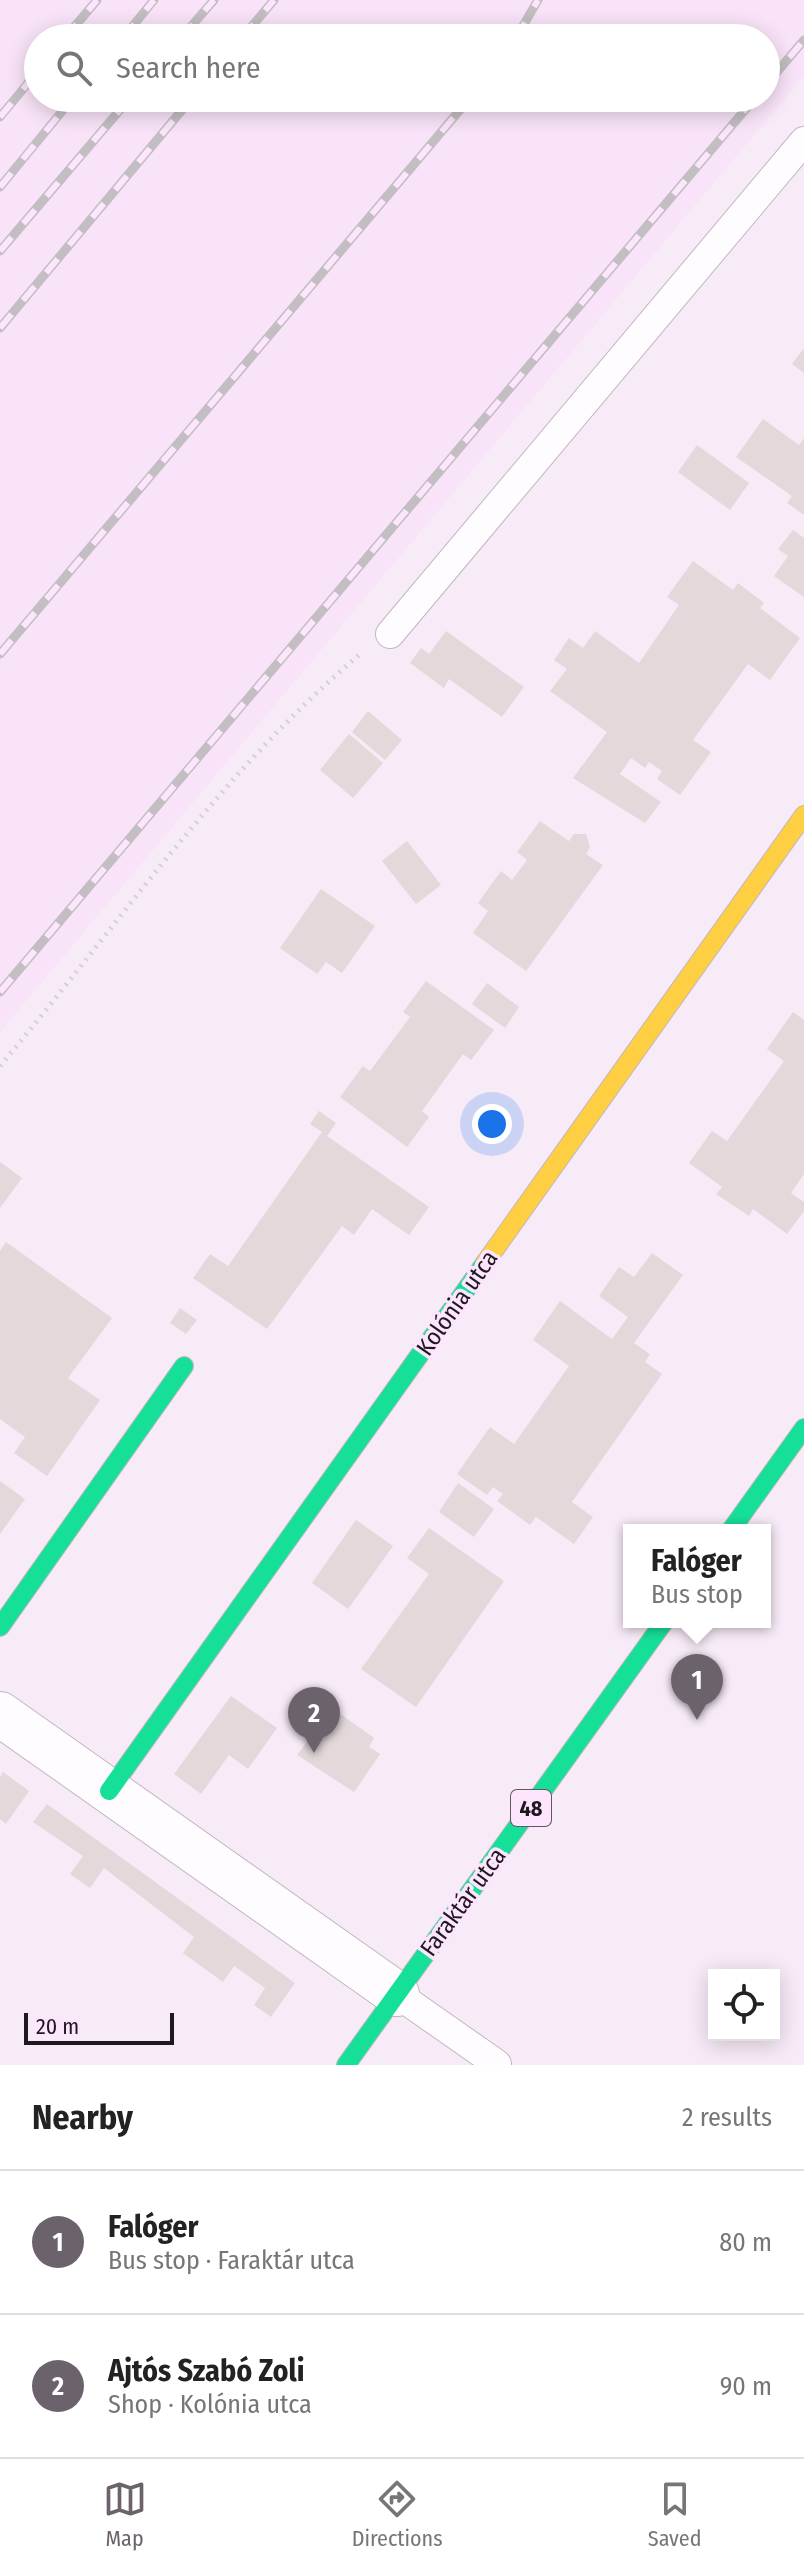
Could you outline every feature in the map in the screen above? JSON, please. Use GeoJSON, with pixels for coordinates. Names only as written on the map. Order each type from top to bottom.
{"type":"FeatureCollection","features":[{"type":"Feature","properties":{"kind":"street","name":"Kolónia utca"},"geometry":{"type":"LineString","coordinates":[[109,1791],[804,815]]}},
{"type":"Feature","properties":{"kind":"street"},"geometry":{"type":"LineString","coordinates":[[0,1627],[184,1366]]}},
{"type":"Feature","properties":{"kind":"street"},"geometry":{"type":"LineString","coordinates":[[735,1524],[804,1428]]}},
{"type":"Feature","properties":{"kind":"street","name":"Faraktár utca"},"geometry":{"type":"LineString","coordinates":[[346,2065],[660,1628]]}},
{"type":"Feature","properties":{"kind":"street"},"geometry":{"type":"LineString","coordinates":[[0,1714],[397,1994]]}},
{"type":"Feature","properties":{"kind":"lane"},"geometry":{"type":"LineString","coordinates":[[390,634],[804,141]]}},
{"type":"Feature","properties":{"kind":"lane"},"geometry":{"type":"LineString","coordinates":[[397,1994],[497,2064]]}},
{"type":"Feature","properties":{"kind":"path"},"geometry":{"type":"LineString","coordinates":[[0,1066],[244,764],[321,687],[390,634]]}},
{"type":"Feature","properties":{"kind":"shaded area"},"geometry":{"type":"Polygon","coordinates":[[[0,0],[804,0],[804,76],[780,105],[780,24],[24,24],[24,112],[774,112],[0,1032],[0,0]]]}},
{"type":"Feature","properties":{"kind":"building"},"geometry":{"type":"Polygon","coordinates":[[[804,348],[804,373],[792,364],[804,348]]]}},
{"type":"Feature","properties":{"kind":"building"},"geometry":{"type":"Polygon","coordinates":[[[763,419],[799,445],[804,438],[804,515],[787,503],[792,496],[736,457],[763,419]]]}},
{"type":"Feature","properties":{"kind":"building"},"geometry":{"type":"Polygon","coordinates":[[[697,445],[749,483],[730,510],[678,472],[697,445]]]}},
{"type":"Feature","properties":{"kind":"building"},"geometry":{"type":"Polygon","coordinates":[[[793,530],[804,538],[804,597],[774,576],[788,556],[778,549],[793,530]]]}},
{"type":"Feature","properties":{"kind":"building"},"geometry":{"type":"Polygon","coordinates":[[[693,561],[733,590],[738,583],[764,603],[760,608],[800,638],[770,680],[748,664],[693,740],[711,752],[680,795],[657,779],[662,771],[649,762],[645,768],[631,758],[620,774],[661,802],[645,823],[573,778],[607,732],[550,691],[567,669],[554,660],[569,638],[583,648],[595,631],[639,663],[679,605],[667,597],[693,561]]]}},
{"type":"Feature","properties":{"kind":"building"},"geometry":{"type":"Polygon","coordinates":[[[446,631],[524,687],[502,717],[449,679],[444,688],[410,663],[421,648],[429,654],[446,631]]]}},
{"type":"Feature","properties":{"kind":"building"},"geometry":{"type":"Polygon","coordinates":[[[368,711],[402,740],[385,760],[352,732],[368,711]]]}},
{"type":"Feature","properties":{"kind":"building"},"geometry":{"type":"Polygon","coordinates":[[[349,734],[383,763],[353,798],[320,770],[349,734]]]}},
{"type":"Feature","properties":{"kind":"building"},"geometry":{"type":"Polygon","coordinates":[[[540,821],[569,841],[574,834],[586,834],[590,847],[586,854],[603,865],[526,971],[473,933],[488,911],[478,903],[501,871],[512,880],[527,860],[517,852],[540,821]]]}},
{"type":"Feature","properties":{"kind":"building"},"geometry":{"type":"Polygon","coordinates":[[[407,841],[441,885],[416,904],[382,861],[407,841]]]}},
{"type":"Feature","properties":{"kind":"building"},"geometry":{"type":"Polygon","coordinates":[[[321,889],[375,926],[342,973],[326,962],[317,974],[280,948],[321,889]]]}},
{"type":"Feature","properties":{"kind":"building"},"geometry":{"type":"Polygon","coordinates":[[[426,981],[494,1030],[471,1060],[463,1054],[422,1111],[429,1117],[407,1147],[340,1097],[363,1066],[370,1071],[410,1017],[403,1012],[426,981]]]}},
{"type":"Feature","properties":{"kind":"building"},"geometry":{"type":"Polygon","coordinates":[[[487,983],[519,1007],[505,1028],[472,1004],[487,983]]]}},
{"type":"Feature","properties":{"kind":"building"},"geometry":{"type":"Polygon","coordinates":[[[793,1012],[804,1020],[804,1174],[791,1193],[804,1202],[804,1211],[787,1234],[753,1209],[749,1216],[716,1194],[722,1187],[689,1163],[712,1131],[727,1141],[784,1061],[767,1049],[793,1012]]]}},
{"type":"Feature","properties":{"kind":"building"},"geometry":{"type":"Polygon","coordinates":[[[319,1111],[336,1123],[327,1136],[429,1207],[409,1235],[372,1209],[354,1235],[342,1226],[267,1329],[193,1278],[210,1254],[228,1266],[322,1132],[310,1124],[319,1111]]]}},
{"type":"Feature","properties":{"kind":"building"},"geometry":{"type":"Polygon","coordinates":[[[0,1162],[22,1178],[0,1208],[0,1162]]]}},
{"type":"Feature","properties":{"kind":"building"},"geometry":{"type":"Polygon","coordinates":[[[6,1242],[112,1318],[68,1378],[100,1400],[47,1476],[14,1453],[25,1437],[0,1419],[0,1251],[6,1242]]]}},
{"type":"Feature","properties":{"kind":"building"},"geometry":{"type":"Polygon","coordinates":[[[652,1253],[683,1275],[634,1343],[650,1354],[645,1362],[662,1374],[572,1502],[593,1517],[574,1544],[536,1517],[530,1525],[497,1501],[503,1494],[493,1487],[487,1495],[457,1474],[490,1427],[514,1444],[569,1366],[533,1340],[560,1301],[612,1339],[628,1317],[599,1296],[619,1267],[634,1277],[652,1253]]]}},
{"type":"Feature","properties":{"kind":"building"},"geometry":{"type":"Polygon","coordinates":[[[180,1308],[197,1320],[186,1334],[170,1323],[180,1308]]]}},
{"type":"Feature","properties":{"kind":"building"},"geometry":{"type":"Polygon","coordinates":[[[0,1481],[25,1499],[0,1534],[0,1481]]]}},
{"type":"Feature","properties":{"kind":"building"},"geometry":{"type":"Polygon","coordinates":[[[458,1483],[494,1509],[474,1537],[439,1512],[458,1483]]]}},
{"type":"Feature","properties":{"kind":"building"},"geometry":{"type":"Polygon","coordinates":[[[356,1520],[393,1546],[348,1609],[312,1583],[356,1520]]]}},
{"type":"Feature","properties":{"kind":"building"},"geometry":{"type":"Polygon","coordinates":[[[429,1528],[504,1581],[416,1707],[361,1669],[429,1574],[407,1558],[429,1528]]]}},
{"type":"Feature","properties":{"kind":"building"},"geometry":{"type":"Polygon","coordinates":[[[231,1696],[277,1728],[248,1769],[229,1755],[201,1794],[174,1774],[231,1696]]]}},
{"type":"Feature","properties":{"kind":"building"},"geometry":{"type":"Polygon","coordinates":[[[332,1708],[374,1738],[369,1747],[380,1754],[354,1792],[297,1755],[332,1708]]]}},
{"type":"Feature","properties":{"kind":"building"},"geometry":{"type":"Polygon","coordinates":[[[3,1772],[29,1791],[6,1824],[0,1819],[0,1777],[3,1772]]]}},
{"type":"Feature","properties":{"kind":"building"},"geometry":{"type":"Polygon","coordinates":[[[47,1804],[295,1983],[271,2017],[254,2005],[265,1988],[234,1966],[223,1982],[183,1953],[194,1937],[104,1868],[90,1888],[70,1874],[83,1856],[33,1822],[47,1804]]]}},
{"type":"Feature","properties":{"kind":"railway"},"geometry":{"type":"LineString","coordinates":[[77,24],[97,0]]}},
{"type":"Feature","properties":{"kind":"railway"},"geometry":{"type":"LineString","coordinates":[[134,24],[154,0]]}},
{"type":"Feature","properties":{"kind":"railway"},"geometry":{"type":"LineString","coordinates":[[193,24],[214,0]]}},
{"type":"Feature","properties":{"kind":"railway"},"geometry":{"type":"LineString","coordinates":[[254,24],[274,0]]}},
{"type":"Feature","properties":{"kind":"railway"},"geometry":{"type":"LineString","coordinates":[[524,24],[538,0]]}},
{"type":"Feature","properties":{"kind":"railway"},"geometry":{"type":"LineString","coordinates":[[780,68],[804,40]]}},
{"type":"Feature","properties":{"kind":"railway"},"geometry":{"type":"LineString","coordinates":[[0,117],[24,88]]}},
{"type":"Feature","properties":{"kind":"railway"},"geometry":{"type":"LineString","coordinates":[[0,187],[62,112]]}},
{"type":"Feature","properties":{"kind":"railway"},"geometry":{"type":"LineString","coordinates":[[0,251],[118,112]]}},
{"type":"Feature","properties":{"kind":"railway"},"geometry":{"type":"LineString","coordinates":[[0,328],[180,112]]}},
{"type":"Feature","properties":{"kind":"railway"},"geometry":{"type":"LineString","coordinates":[[0,654],[458,112]]}},
{"type":"Feature","properties":{"kind":"railway"},"geometry":{"type":"LineString","coordinates":[[0,992],[743,112]]}},
{"type":"Feature","properties":{"kind":"traffic: fast"},"geometry":{"type":"LineString","coordinates":[[109,1791],[485,1263]]}},
{"type":"Feature","properties":{"kind":"traffic: fast"},"geometry":{"type":"LineString","coordinates":[[0,1627],[184,1366]]}},
{"type":"Feature","properties":{"kind":"traffic: fast"},"geometry":{"type":"LineString","coordinates":[[735,1524],[804,1428]]}},
{"type":"Feature","properties":{"kind":"traffic: fast"},"geometry":{"type":"LineString","coordinates":[[346,2065],[660,1628]]}},
{"type":"Feature","properties":{"kind":"traffic: slow"},"geometry":{"type":"LineString","coordinates":[[485,1263],[804,815]]}},
{"type":"Feature","properties":{"kind":"place","name":"Falóger"},"geometry":{"type":"Point","coordinates":[697,1720]}},
{"type":"Feature","properties":{"kind":"place","name":"Ajtós Szabó Zoli"},"geometry":{"type":"Point","coordinates":[314,1753]}}]}
